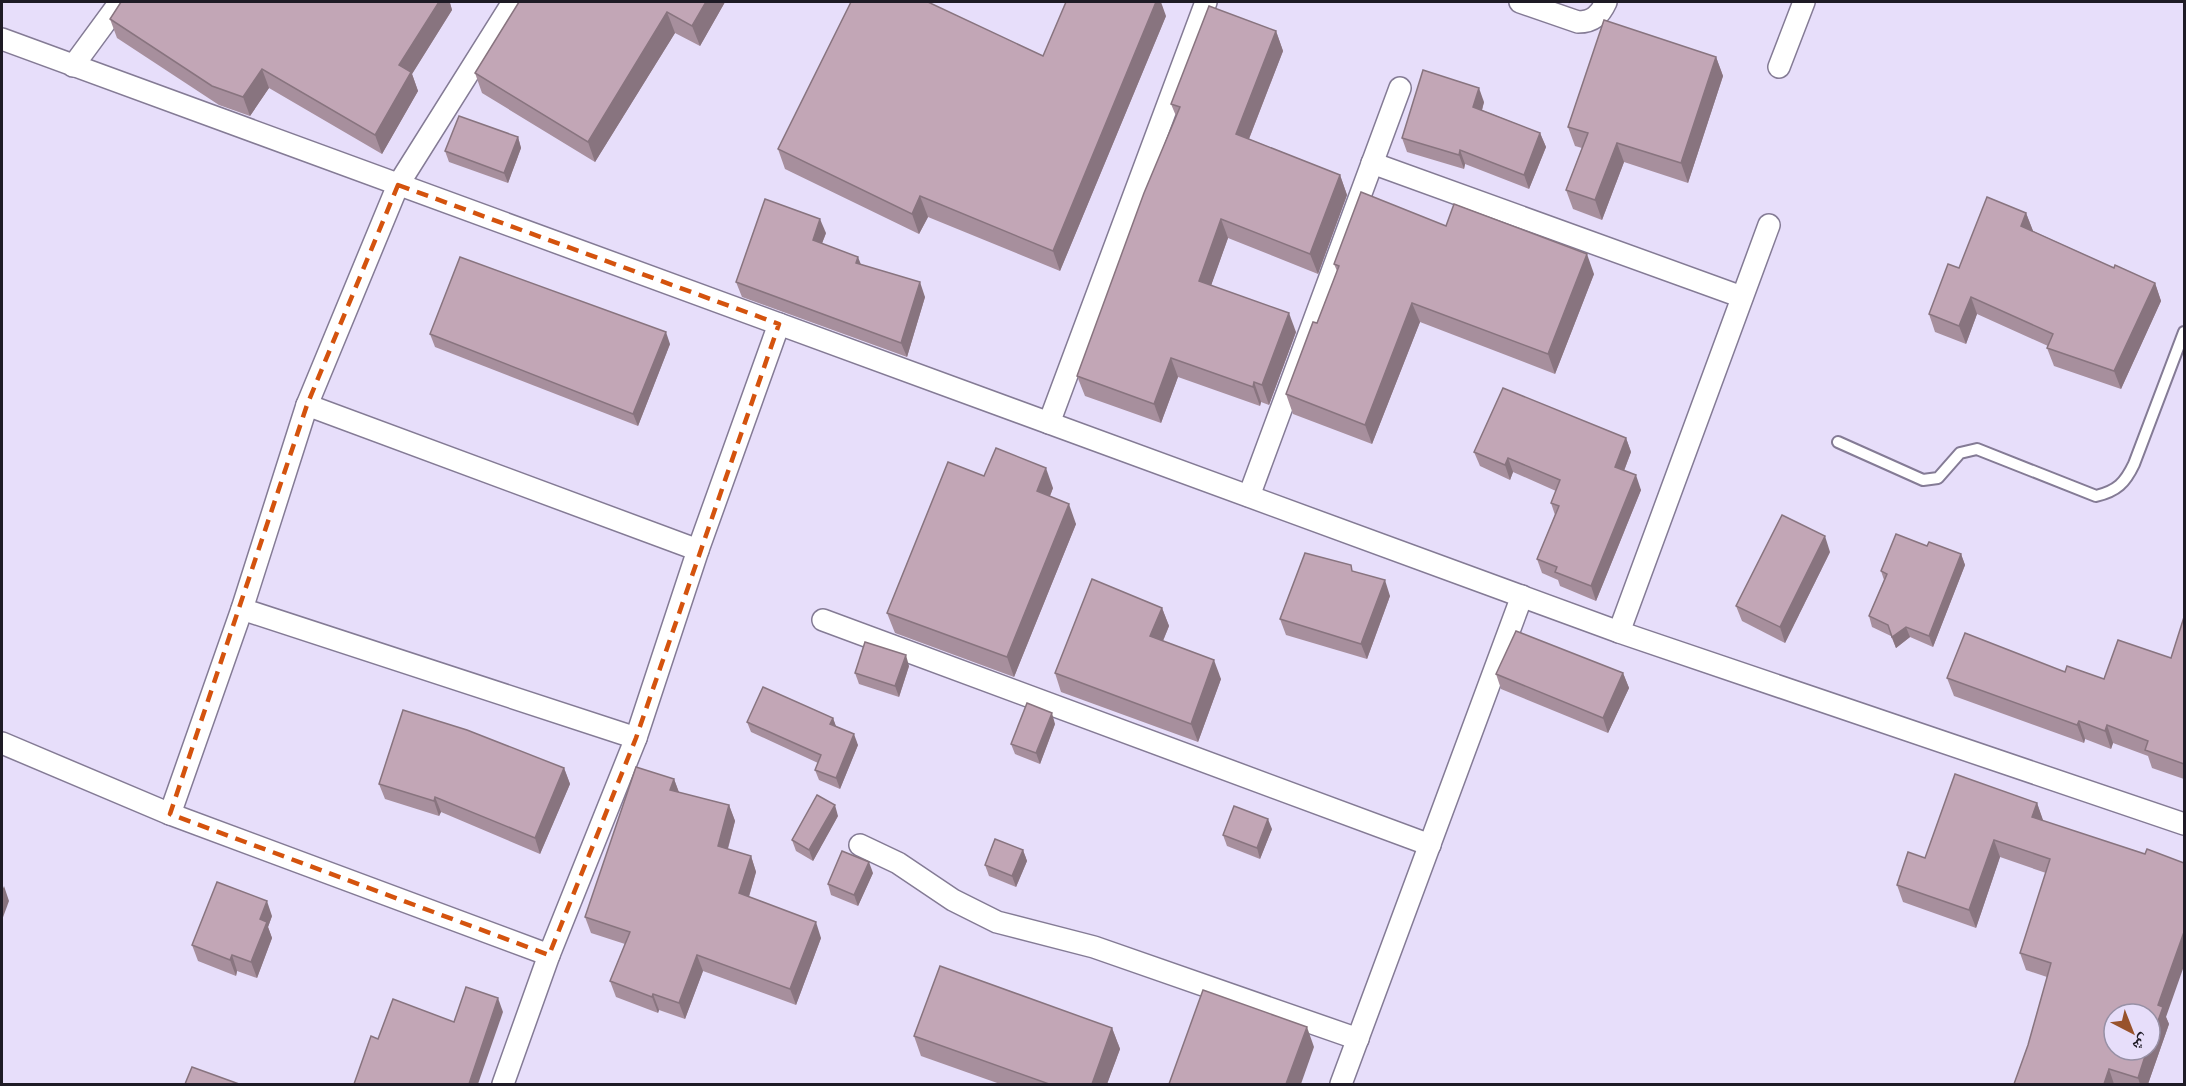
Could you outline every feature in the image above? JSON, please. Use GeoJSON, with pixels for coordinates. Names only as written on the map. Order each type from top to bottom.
{"type":"FeatureCollection","features":[{"type":"Feature","properties":{"kind":"street"},"geometry":{"type":"LineString","coordinates":[[73,66],[120,2]]}},
{"type":"Feature","properties":{"kind":"street"},"geometry":{"type":"LineString","coordinates":[[170,814],[242,609],[308,405],[398,185],[513,2]]}},
{"type":"Feature","properties":{"kind":"street"},"geometry":{"type":"LineString","coordinates":[[1049,423],[1206,2]]}},
{"type":"Feature","properties":{"kind":"street"},"geometry":{"type":"LineString","coordinates":[[1520,2],[1578,22],[1588,22],[1600,13],[1606,2]]}},
{"type":"Feature","properties":{"kind":"street"},"geometry":{"type":"LineString","coordinates":[[1779,67],[1804,2]]}},
{"type":"Feature","properties":{"kind":"street"},"geometry":{"type":"LineString","coordinates":[[2,39],[1619,632],[2184,824]]}},
{"type":"Feature","properties":{"kind":"street"},"geometry":{"type":"LineString","coordinates":[[1249,496],[1400,88]]}},
{"type":"Feature","properties":{"kind":"street"},"geometry":{"type":"LineString","coordinates":[[1372,163],[1742,297]]}},
{"type":"Feature","properties":{"kind":"street"},"geometry":{"type":"LineString","coordinates":[[1619,632],[1769,225]]}},
{"type":"Feature","properties":{"kind":"street"},"geometry":{"type":"LineString","coordinates":[[503,1084],[549,955],[636,738],[698,550],[779,324]]}},
{"type":"Feature","properties":{"kind":"street"},"geometry":{"type":"LineString","coordinates":[[308,405],[698,550]]}},
{"type":"Feature","properties":{"kind":"street"},"geometry":{"type":"LineString","coordinates":[[1341,1084],[1522,596]]}},
{"type":"Feature","properties":{"kind":"street"},"geometry":{"type":"LineString","coordinates":[[242,609],[636,738]]}},
{"type":"Feature","properties":{"kind":"street"},"geometry":{"type":"LineString","coordinates":[[823,620],[1430,845]]}},
{"type":"Feature","properties":{"kind":"street"},"geometry":{"type":"LineString","coordinates":[[2,743],[170,814],[549,955]]}},
{"type":"Feature","properties":{"kind":"street"},"geometry":{"type":"LineString","coordinates":[[860,845],[898,863],[953,900],[997,922],[1094,947],[1358,1039]]}},
{"type":"Feature","properties":{"kind":"lane"},"geometry":{"type":"LineString","coordinates":[[1838,442],[1923,480],[1938,478],[1960,453],[1977,449],[2096,496],[2112,492],[2126,481],[2134,464],[2184,332]]}},
{"type":"Feature","properties":{"kind":"highlighted area"},"geometry":{"type":"Polygon","coordinates":[[[398,185],[779,324],[636,738],[549,955],[170,814],[307,405],[398,185]]]}},
{"type":"Feature","properties":{"kind":"building"},"geometry":{"type":"Polygon","coordinates":[[[121,2],[439,2],[399,65],[411,72],[375,135],[262,69],[243,97],[212,86],[110,19],[121,2]]]}},
{"type":"Feature","properties":{"kind":"building"},"geometry":{"type":"Polygon","coordinates":[[[519,2],[706,2],[692,26],[667,12],[588,142],[475,73],[519,2]]]}},
{"type":"Feature","properties":{"kind":"building"},"geometry":{"type":"Polygon","coordinates":[[[851,2],[928,2],[1043,56],[1066,2],[1156,2],[1053,251],[920,196],[912,214],[778,149],[851,2]]]}},
{"type":"Feature","properties":{"kind":"building"},"geometry":{"type":"Polygon","coordinates":[[[1209,6],[1276,31],[1236,134],[1340,175],[1310,254],[1221,219],[1199,281],[1289,313],[1262,385],[1254,382],[1253,387],[1171,358],[1154,404],[1077,376],[1144,193],[1180,107],[1171,104],[1209,6]]]}},
{"type":"Feature","properties":{"kind":"building"},"geometry":{"type":"Polygon","coordinates":[[[1604,20],[1716,57],[1681,163],[1617,143],[1595,200],[1566,190],[1588,133],[1568,127],[1604,20]]]}},
{"type":"Feature","properties":{"kind":"building"},"geometry":{"type":"Polygon","coordinates":[[[1423,70],[1479,88],[1473,107],[1540,133],[1524,175],[1460,150],[1459,155],[1402,138],[1423,70]]]}},
{"type":"Feature","properties":{"kind":"building"},"geometry":{"type":"Polygon","coordinates":[[[459,116],[518,137],[504,173],[445,151],[459,116]]]}},
{"type":"Feature","properties":{"kind":"building"},"geometry":{"type":"Polygon","coordinates":[[[1361,192],[1446,226],[1454,204],[1587,254],[1548,354],[1412,303],[1365,425],[1286,394],[1313,322],[1317,323],[1339,266],[1334,264],[1361,192]]]}},
{"type":"Feature","properties":{"kind":"building"},"geometry":{"type":"Polygon","coordinates":[[[1987,197],[2026,213],[2021,226],[2114,268],[2115,265],[2155,283],[2114,371],[2047,348],[2053,334],[1971,297],[1959,326],[1929,314],[1948,264],[1959,268],[1987,197]]]}},
{"type":"Feature","properties":{"kind":"building"},"geometry":{"type":"Polygon","coordinates":[[[765,199],[820,219],[813,240],[858,257],[856,263],[920,282],[901,343],[736,282],[765,199]]]}},
{"type":"Feature","properties":{"kind":"building"},"geometry":{"type":"Polygon","coordinates":[[[460,257],[666,332],[633,414],[430,334],[460,257]]]}},
{"type":"Feature","properties":{"kind":"building"},"geometry":{"type":"Polygon","coordinates":[[[1503,388],[1626,438],[1615,467],[1636,475],[1591,586],[1555,572],[1557,567],[1537,559],[1559,506],[1551,503],[1560,480],[1508,458],[1505,465],[1474,452],[1503,388]]]}},
{"type":"Feature","properties":{"kind":"building"},"geometry":{"type":"Polygon","coordinates":[[[996,448],[1046,468],[1037,491],[1069,504],[1007,657],[887,613],[948,462],[984,476],[996,448]]]}},
{"type":"Feature","properties":{"kind":"building"},"geometry":{"type":"Polygon","coordinates":[[[1782,515],[1825,536],[1780,627],[1736,606],[1782,515]]]}},
{"type":"Feature","properties":{"kind":"building"},"geometry":{"type":"Polygon","coordinates":[[[1896,534],[1927,546],[1929,542],[1961,554],[1929,636],[1906,627],[1892,637],[1888,625],[1869,616],[1887,574],[1881,571],[1896,534]]]}},
{"type":"Feature","properties":{"kind":"building"},"geometry":{"type":"Polygon","coordinates":[[[1305,553],[1351,565],[1352,571],[1385,580],[1361,644],[1280,619],[1305,553]]]}},
{"type":"Feature","properties":{"kind":"building"},"geometry":{"type":"Polygon","coordinates":[[[1092,579],[1162,608],[1150,636],[1214,660],[1191,724],[1055,673],[1092,579]]]}},
{"type":"Feature","properties":{"kind":"building"},"geometry":{"type":"Polygon","coordinates":[[[2184,617],[2184,764],[2145,750],[2148,741],[2107,725],[2105,731],[2079,721],[2077,725],[1947,678],[1965,633],[2065,672],[2067,666],[2104,679],[2118,640],[2171,658],[2184,617]]]}},
{"type":"Feature","properties":{"kind":"building"},"geometry":{"type":"Polygon","coordinates":[[[1516,631],[1623,673],[1603,718],[1496,674],[1516,631]]]}},
{"type":"Feature","properties":{"kind":"building"},"geometry":{"type":"Polygon","coordinates":[[[865,642],[906,655],[895,686],[855,673],[865,642]]]}},
{"type":"Feature","properties":{"kind":"building"},"geometry":{"type":"Polygon","coordinates":[[[763,687],[833,718],[830,724],[854,734],[836,778],[815,770],[821,755],[747,722],[763,687]]]}},
{"type":"Feature","properties":{"kind":"building"},"geometry":{"type":"Polygon","coordinates":[[[1027,703],[1052,713],[1036,753],[1011,744],[1027,703]]]}},
{"type":"Feature","properties":{"kind":"building"},"geometry":{"type":"Polygon","coordinates":[[[403,710],[467,730],[564,768],[535,838],[435,797],[434,801],[379,784],[403,710]]]}},
{"type":"Feature","properties":{"kind":"building"},"geometry":{"type":"Polygon","coordinates":[[[636,767],[674,779],[670,790],[729,805],[718,846],[751,856],[739,893],[816,922],[790,989],[697,955],[679,1003],[653,994],[652,997],[610,981],[630,932],[585,917],[636,767]]]}},
{"type":"Feature","properties":{"kind":"building"},"geometry":{"type":"Polygon","coordinates":[[[1955,774],[2037,803],[2032,817],[2145,854],[2147,849],[2184,863],[2184,932],[2159,1002],[2102,1002],[2102,1062],[2143,1062],[2138,1078],[2109,1069],[2104,1084],[2014,1084],[2028,1045],[2051,963],[2020,953],[2050,859],[1994,840],[1969,910],[1897,885],[1908,852],[1925,858],[1955,774]]]}},
{"type":"Feature","properties":{"kind":"building"},"geometry":{"type":"Polygon","coordinates":[[[817,795],[835,805],[809,850],[792,840],[817,795]]]}},
{"type":"Feature","properties":{"kind":"building"},"geometry":{"type":"Polygon","coordinates":[[[1234,806],[1268,819],[1257,848],[1223,835],[1234,806]]]}},
{"type":"Feature","properties":{"kind":"building"},"geometry":{"type":"Polygon","coordinates":[[[995,839],[1023,850],[1012,876],[985,865],[995,839]]]}},
{"type":"Feature","properties":{"kind":"building"},"geometry":{"type":"Polygon","coordinates":[[[842,851],[869,862],[854,895],[828,884],[842,851]]]}},
{"type":"Feature","properties":{"kind":"building"},"geometry":{"type":"Polygon","coordinates":[[[217,882],[267,901],[260,919],[267,922],[251,962],[232,955],[230,960],[192,945],[217,882]]]}},
{"type":"Feature","properties":{"kind":"building"},"geometry":{"type":"Polygon","coordinates":[[[940,966],[1112,1028],[1092,1084],[1049,1084],[914,1036],[940,966]]]}},
{"type":"Feature","properties":{"kind":"building"},"geometry":{"type":"Polygon","coordinates":[[[466,987],[498,998],[469,1084],[354,1084],[371,1036],[378,1039],[393,999],[454,1022],[466,987]]]}},
{"type":"Feature","properties":{"kind":"building"},"geometry":{"type":"Polygon","coordinates":[[[1203,990],[1307,1027],[1286,1084],[1169,1084],[1203,990]]]}},
{"type":"Feature","properties":{"kind":"building"},"geometry":{"type":"Polygon","coordinates":[[[192,1067],[239,1084],[185,1084],[192,1067]]]}}]}
